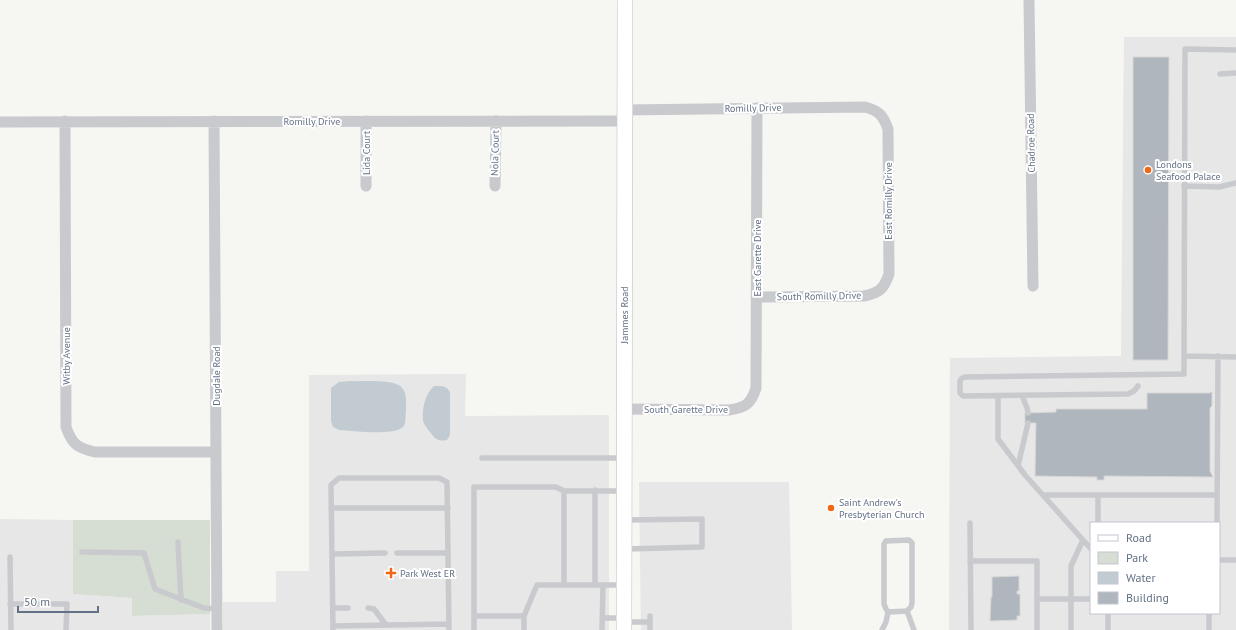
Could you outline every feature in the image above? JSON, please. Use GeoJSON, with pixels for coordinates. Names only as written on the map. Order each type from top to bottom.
{"type":"FeatureCollection","features":[{"type":"Feature","properties":{"kind":"street","name":"Jammes Road"},"geometry":{"type":"LineString","coordinates":[[624,623],[625,0]]}},
{"type":"Feature","properties":{"kind":"street","name":"Chadroe Road"},"geometry":{"type":"LineString","coordinates":[[1029,0],[1033,286]]}},
{"type":"Feature","properties":{"kind":"street","name":"Romilly Drive"},"geometry":{"type":"LineString","coordinates":[[0,122],[496,121],[625,116],[757,108],[865,107],[874,109],[880,113]]}},
{"type":"Feature","properties":{"kind":"street","name":"East Garette Drive"},"geometry":{"type":"LineString","coordinates":[[747,404],[753,398],[756,388],[757,108]]}},
{"type":"Feature","properties":{"kind":"street","name":"East Romilly Drive"},"geometry":{"type":"LineString","coordinates":[[880,113],[885,119],[888,129],[889,274],[886,284],[881,290]]}},
{"type":"Feature","properties":{"kind":"street","name":"Witby Avenue"},"geometry":{"type":"LineString","coordinates":[[65,121],[66,427],[70,438],[77,446],[95,452],[216,452]]}},
{"type":"Feature","properties":{"kind":"street","name":"Dugdale Road"},"geometry":{"type":"LineString","coordinates":[[214,121],[217,630]]}},
{"type":"Feature","properties":{"kind":"street","name":"Lida Court"},"geometry":{"type":"LineString","coordinates":[[366,121],[366,186]]}},
{"type":"Feature","properties":{"kind":"street","name":"Nola Court"},"geometry":{"type":"LineString","coordinates":[[495,186],[496,121]]}},
{"type":"Feature","properties":{"kind":"street","name":"South Romilly Drive"},"geometry":{"type":"LineString","coordinates":[[756,297],[864,296],[881,290]]}},
{"type":"Feature","properties":{"kind":"street","name":"South Garette Drive"},"geometry":{"type":"LineString","coordinates":[[624,409],[729,410],[739,409],[747,404]]}},
{"type":"Feature","properties":{"kind":"lane"},"geometry":{"type":"LineString","coordinates":[[1138,386],[1134,391],[1128,394],[963,396],[960,393],[960,381],[965,377],[1184,374],[1185,49],[1236,50]]}},
{"type":"Feature","properties":{"kind":"lane"},"geometry":{"type":"LineString","coordinates":[[1220,74],[1236,73]]}},
{"type":"Feature","properties":{"kind":"lane"},"geometry":{"type":"LineString","coordinates":[[1184,186],[1219,187],[1236,183]]}},
{"type":"Feature","properties":{"kind":"lane"},"geometry":{"type":"LineString","coordinates":[[1184,356],[1236,357]]}},
{"type":"Feature","properties":{"kind":"lane"},"geometry":{"type":"LineString","coordinates":[[1217,522],[1218,356]]}},
{"type":"Feature","properties":{"kind":"lane"},"geometry":{"type":"LineString","coordinates":[[998,396],[998,439],[1043,496],[1090,549]]}},
{"type":"Feature","properties":{"kind":"lane"},"geometry":{"type":"LineString","coordinates":[[1023,396],[1028,413]]}},
{"type":"Feature","properties":{"kind":"lane"},"geometry":{"type":"LineString","coordinates":[[1018,466],[1028,423]]}},
{"type":"Feature","properties":{"kind":"lane"},"geometry":{"type":"LineString","coordinates":[[482,458],[624,458]]}},
{"type":"Feature","properties":{"kind":"lane"},"geometry":{"type":"LineString","coordinates":[[339,478],[439,478],[447,482],[449,627],[386,625],[333,628],[331,508],[331,485],[339,478]]}},
{"type":"Feature","properties":{"kind":"lane"},"geometry":{"type":"LineString","coordinates":[[474,630],[474,487],[556,488],[564,491],[624,491]]}},
{"type":"Feature","properties":{"kind":"lane"},"geometry":{"type":"LineString","coordinates":[[595,490],[595,585]]}},
{"type":"Feature","properties":{"kind":"lane"},"geometry":{"type":"LineString","coordinates":[[564,491],[564,585]]}},
{"type":"Feature","properties":{"kind":"lane"},"geometry":{"type":"LineString","coordinates":[[1098,495],[1098,522]]}},
{"type":"Feature","properties":{"kind":"lane"},"geometry":{"type":"LineString","coordinates":[[1043,496],[1217,495]]}},
{"type":"Feature","properties":{"kind":"lane"},"geometry":{"type":"LineString","coordinates":[[331,508],[448,508]]}},
{"type":"Feature","properties":{"kind":"lane"},"geometry":{"type":"LineString","coordinates":[[624,520],[702,519],[702,546],[624,549]]}},
{"type":"Feature","properties":{"kind":"lane"},"geometry":{"type":"LineString","coordinates":[[970,522],[971,630]]}},
{"type":"Feature","properties":{"kind":"lane"},"geometry":{"type":"LineString","coordinates":[[882,630],[886,622],[888,612],[884,604],[884,544],[886,541],[909,540],[912,543],[911,607],[907,611],[888,612]]}},
{"type":"Feature","properties":{"kind":"lane"},"geometry":{"type":"LineString","coordinates":[[1071,630],[1071,566],[1082,540]]}},
{"type":"Feature","properties":{"kind":"lane"},"geometry":{"type":"LineString","coordinates":[[178,542],[181,600]]}},
{"type":"Feature","properties":{"kind":"lane"},"geometry":{"type":"LineString","coordinates":[[82,552],[144,553],[155,589],[204,608],[217,609]]}},
{"type":"Feature","properties":{"kind":"lane"},"geometry":{"type":"LineString","coordinates":[[332,554],[385,554]]}},
{"type":"Feature","properties":{"kind":"lane"},"geometry":{"type":"LineString","coordinates":[[397,554],[448,554]]}},
{"type":"Feature","properties":{"kind":"lane"},"geometry":{"type":"LineString","coordinates":[[10,557],[11,630]]}},
{"type":"Feature","properties":{"kind":"lane"},"geometry":{"type":"LineString","coordinates":[[1220,560],[1236,560]]}},
{"type":"Feature","properties":{"kind":"lane"},"geometry":{"type":"LineString","coordinates":[[970,561],[1037,561],[1037,630]]}},
{"type":"Feature","properties":{"kind":"lane"},"geometry":{"type":"LineString","coordinates":[[524,630],[524,616],[537,585],[624,585]]}},
{"type":"Feature","properties":{"kind":"lane"},"geometry":{"type":"LineString","coordinates":[[602,630],[603,586]]}},
{"type":"Feature","properties":{"kind":"lane"},"geometry":{"type":"LineString","coordinates":[[1037,599],[1090,599]]}},
{"type":"Feature","properties":{"kind":"lane"},"geometry":{"type":"LineString","coordinates":[[10,604],[67,604],[66,630]]}},
{"type":"Feature","properties":{"kind":"lane"},"geometry":{"type":"LineString","coordinates":[[333,608],[348,608]]}},
{"type":"Feature","properties":{"kind":"lane"},"geometry":{"type":"LineString","coordinates":[[368,608],[374,609],[386,625]]}},
{"type":"Feature","properties":{"kind":"lane"},"geometry":{"type":"LineString","coordinates":[[907,611],[914,630]]}},
{"type":"Feature","properties":{"kind":"lane"},"geometry":{"type":"LineString","coordinates":[[1108,614],[1108,630]]}},
{"type":"Feature","properties":{"kind":"lane"},"geometry":{"type":"LineString","coordinates":[[1208,614],[1209,630]]}},
{"type":"Feature","properties":{"kind":"lane"},"geometry":{"type":"LineString","coordinates":[[474,616],[524,616]]}},
{"type":"Feature","properties":{"kind":"lane"},"geometry":{"type":"LineString","coordinates":[[650,616],[650,630]]}},
{"type":"Feature","properties":{"kind":"lane"},"geometry":{"type":"LineString","coordinates":[[602,618],[624,623],[650,622]]}},
{"type":"Feature","properties":{"kind":"shaded area"},"geometry":{"type":"Polygon","coordinates":[[[1124,37],[1236,37],[1236,630],[949,630],[950,358],[1121,356],[1124,37]]]}},
{"type":"Feature","properties":{"kind":"shaded area"},"geometry":{"type":"Polygon","coordinates":[[[466,374],[465,416],[609,415],[609,630],[223,630],[223,602],[276,602],[276,571],[309,571],[309,375],[466,374]]]}},
{"type":"Feature","properties":{"kind":"shaded area"},"geometry":{"type":"Polygon","coordinates":[[[639,482],[789,482],[792,630],[641,630],[639,482]]]}},
{"type":"Feature","properties":{"kind":"shaded area"},"geometry":{"type":"Polygon","coordinates":[[[0,519],[73,520],[73,594],[132,598],[132,616],[210,614],[210,630],[0,630],[0,519]]]}},
{"type":"Feature","properties":{"kind":"green space"},"geometry":{"type":"Polygon","coordinates":[[[73,520],[210,520],[210,614],[132,616],[132,598],[73,594],[73,520]]]}},
{"type":"Feature","properties":{"kind":"water"},"geometry":{"type":"Polygon","coordinates":[[[379,381],[394,383],[403,389],[406,396],[406,419],[404,426],[395,431],[388,432],[339,430],[333,427],[331,421],[331,388],[339,382],[379,381]]]}},
{"type":"Feature","properties":{"kind":"water"},"geometry":{"type":"Polygon","coordinates":[[[434,386],[445,387],[450,392],[450,435],[447,440],[441,441],[435,438],[423,421],[425,402],[428,393],[434,386]]]}},
{"type":"Feature","properties":{"kind":"building"},"geometry":{"type":"Polygon","coordinates":[[[1133,57],[1169,57],[1168,360],[1133,360],[1133,57]]]}},
{"type":"Feature","properties":{"kind":"building"},"geometry":{"type":"Polygon","coordinates":[[[1211,392],[1210,471],[1213,477],[1104,476],[1104,480],[1097,480],[1097,477],[1035,476],[1036,423],[1025,423],[1025,413],[1056,412],[1056,409],[1147,409],[1147,393],[1211,392]]]}},
{"type":"Feature","properties":{"kind":"building"},"geometry":{"type":"Polygon","coordinates":[[[1019,576],[1019,591],[1017,591],[1017,594],[1020,594],[1020,616],[1017,616],[1017,620],[990,621],[992,577],[1019,576]]]}},
{"type":"Feature","properties":{"kind":"place","name":"Londons Seafood Palace"},"geometry":{"type":"Point","coordinates":[1148,170]}},
{"type":"Feature","properties":{"kind":"place","name":"Saint Andrew's Presbyterian Church"},"geometry":{"type":"Point","coordinates":[831,508]}},
{"type":"Feature","properties":{"kind":"place","name":"Park West ER"},"geometry":{"type":"Point","coordinates":[391,573]}}]}
